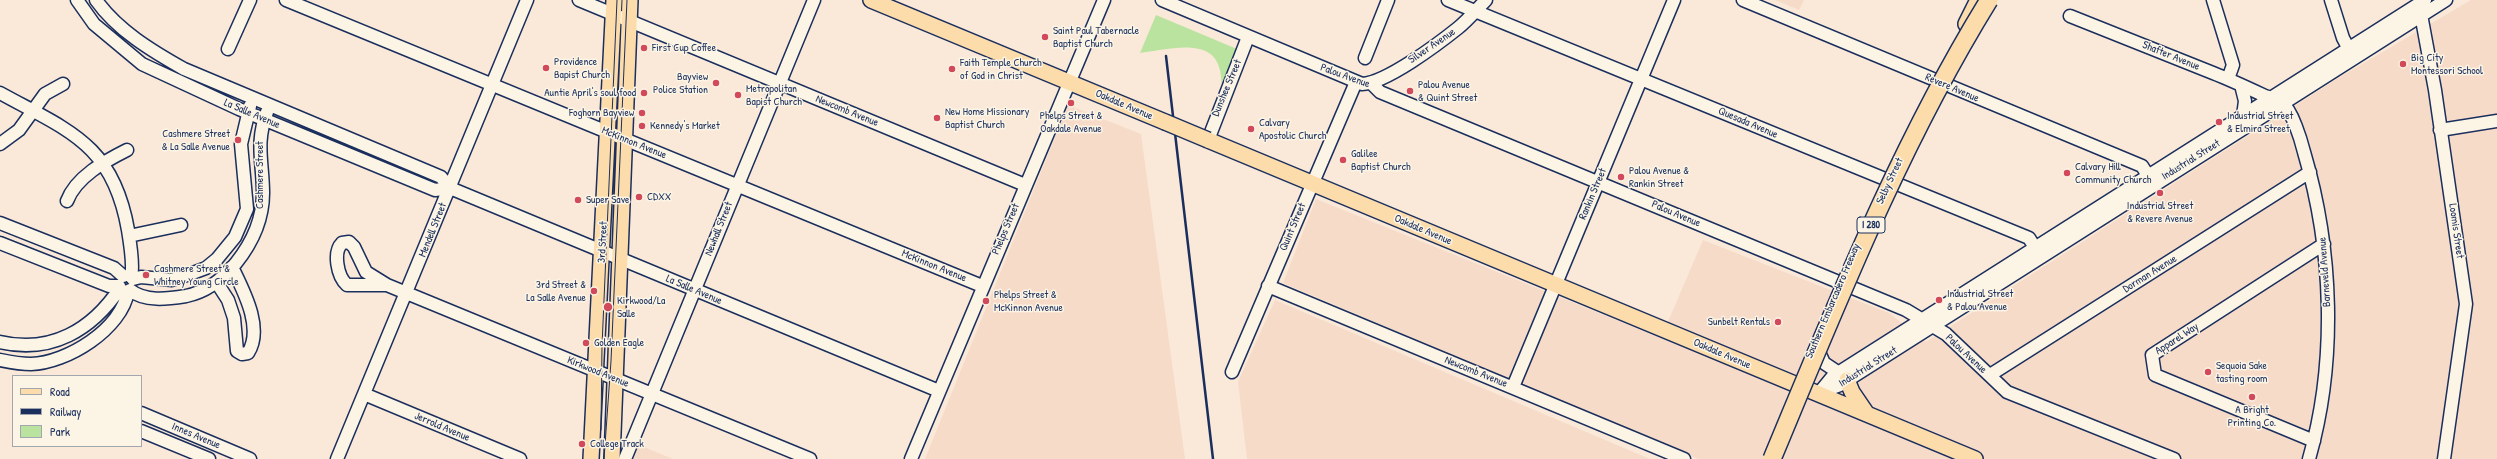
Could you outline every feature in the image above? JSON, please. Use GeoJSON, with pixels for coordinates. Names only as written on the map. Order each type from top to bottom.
{"type":"FeatureCollection","features":[{"type":"Feature","properties":{"kind":"highway"},"geometry":{"type":"LineString","coordinates":[[1943,76],[1979,0]]}},
{"type":"Feature","properties":{"kind":"highway","name":"Southern Embarcadero Freeway"},"geometry":{"type":"LineString","coordinates":[[1767,459],[1869,215],[1905,141],[1988,0]]}},
{"type":"Feature","properties":{"kind":"highway","name":"Southern Embarcadero Freeway"},"geometry":{"type":"LineString","coordinates":[[1772,459],[1874,217],[1926,113],[1988,0]]}},
{"type":"Feature","properties":{"kind":"main road","name":"3rd Street"},"geometry":{"type":"LineString","coordinates":[[612,459],[630,0]]}},
{"type":"Feature","properties":{"kind":"main road","name":"Oakdale Avenue"},"geometry":{"type":"LineString","coordinates":[[871,0],[1975,459]]}},
{"type":"Feature","properties":{"kind":"main road","name":"3rd Street"},"geometry":{"type":"LineString","coordinates":[[591,459],[597,372],[613,7]]}},
{"type":"Feature","properties":{"kind":"main road"},"geometry":{"type":"LineString","coordinates":[[1843,376],[1866,414]]}},
{"type":"Feature","properties":{"kind":"street","name":"La Salle Avenue"},"geometry":{"type":"LineString","coordinates":[[77,0],[94,24],[142,64],[264,119],[435,190],[450,188]]}},
{"type":"Feature","properties":{"kind":"street","name":"La Salle Avenue"},"geometry":{"type":"LineString","coordinates":[[96,0],[106,14],[152,51],[184,70],[440,177],[450,188],[939,391]]}},
{"type":"Feature","properties":{"kind":"street"},"geometry":{"type":"LineString","coordinates":[[228,49],[250,0]]}},
{"type":"Feature","properties":{"kind":"street","name":"McKinnon Avenue"},"geometry":{"type":"LineString","coordinates":[[286,0],[982,286]]}},
{"type":"Feature","properties":{"kind":"street","name":"Mendell Street"},"geometry":{"type":"LineString","coordinates":[[337,459],[527,0]]}},
{"type":"Feature","properties":{"kind":"street","name":"Newcomb Avenue"},"geometry":{"type":"LineString","coordinates":[[579,0],[613,7],[629,21],[1025,185]]}},
{"type":"Feature","properties":{"kind":"street","name":"Newhall Street"},"geometry":{"type":"LineString","coordinates":[[625,459],[814,0]]}},
{"type":"Feature","properties":{"kind":"street","name":"Phelps Street"},"geometry":{"type":"LineString","coordinates":[[911,459],[982,286],[1104,0]]}},
{"type":"Feature","properties":{"kind":"street","name":"Palou Avenue"},"geometry":{"type":"LineString","coordinates":[[1162,0],[1356,82],[1371,83],[1384,94],[1598,181],[1844,284],[1929,322],[1946,334],[2008,392],[2174,459]]}},
{"type":"Feature","properties":{"kind":"street"},"geometry":{"type":"LineString","coordinates":[[1365,58],[1388,0]]}},
{"type":"Feature","properties":{"kind":"street","name":"Quesada Avenue"},"geometry":{"type":"LineString","coordinates":[[1448,0],[1641,78],[1888,182],[1900,184],[2029,238],[2038,252]]}},
{"type":"Feature","properties":{"kind":"street","name":"Silver Avenue"},"geometry":{"type":"LineString","coordinates":[[1371,83],[1385,77],[1458,28],[1486,0]]}},
{"type":"Feature","properties":{"kind":"street","name":"Rankin Street"},"geometry":{"type":"LineString","coordinates":[[1513,387],[1674,0]]}},
{"type":"Feature","properties":{"kind":"street","name":"Revere Avenue"},"geometry":{"type":"LineString","coordinates":[[1743,0],[1943,76],[2142,166],[2150,180]]}},
{"type":"Feature","properties":{"kind":"street"},"geometry":{"type":"LineString","coordinates":[[2213,0],[2233,65],[2228,79]]}},
{"type":"Feature","properties":{"kind":"street"},"geometry":{"type":"LineString","coordinates":[[2331,0],[2351,53]]}},
{"type":"Feature","properties":{"kind":"street","name":"Industrial Street"},"geometry":{"type":"LineString","coordinates":[[1818,394],[1843,376],[2150,180],[2277,101],[2421,5],[2446,0]]}},
{"type":"Feature","properties":{"kind":"street","name":"Loomis Street"},"geometry":{"type":"LineString","coordinates":[[2421,5],[2466,304],[2444,459]]}},
{"type":"Feature","properties":{"kind":"street","name":"Shafter Avenue"},"geometry":{"type":"LineString","coordinates":[[2070,16],[2228,79],[2277,101]]}},
{"type":"Feature","properties":{"kind":"street","name":"Dunshee Street"},"geometry":{"type":"LineString","coordinates":[[1208,140],[1248,37]]}},
{"type":"Feature","properties":{"kind":"street","name":"Selby Street"},"geometry":{"type":"LineString","coordinates":[[1772,459],[1817,348],[1888,182],[1943,76]]}},
{"type":"Feature","properties":{"kind":"street","name":"Quint Street"},"geometry":{"type":"LineString","coordinates":[[1232,372],[1311,183],[1356,82]]}},
{"type":"Feature","properties":{"kind":"street"},"geometry":{"type":"LineString","coordinates":[[0,144],[19,130],[31,110],[45,94],[63,84]]}},
{"type":"Feature","properties":{"kind":"street"},"geometry":{"type":"LineString","coordinates":[[2241,85],[2245,101],[2243,116]]}},
{"type":"Feature","properties":{"kind":"street"},"geometry":{"type":"LineString","coordinates":[[0,93],[59,124],[88,144],[112,175],[129,236],[130,256],[134,268],[126,283],[91,322],[63,339],[28,346],[0,342]]}},
{"type":"Feature","properties":{"kind":"street","name":"Cashmere Street"},"geometry":{"type":"LineString","coordinates":[[0,243],[110,286],[126,283],[140,277],[172,280],[206,268],[217,259],[235,237],[246,209],[241,144],[248,112],[253,99]]}},
{"type":"Feature","properties":{"kind":"street","name":"Industrial Street"},"geometry":{"type":"LineString","coordinates":[[2150,180],[2243,116],[2277,101]]}},
{"type":"Feature","properties":{"kind":"street","name":"Barneveld Avenue"},"geometry":{"type":"LineString","coordinates":[[2277,101],[2296,128],[2310,172],[2324,244],[2328,330],[2323,386],[2314,441],[2309,459]]}},
{"type":"Feature","properties":{"kind":"street","name":"Cashmere Street"},"geometry":{"type":"LineString","coordinates":[[0,223],[114,268],[136,295],[170,299],[196,294],[217,283],[232,267],[251,240],[262,211],[263,194],[259,144],[264,119],[269,106]]}},
{"type":"Feature","properties":{"kind":"street"},"geometry":{"type":"LineString","coordinates":[[2440,130],[2497,121]]}},
{"type":"Feature","properties":{"kind":"street"},"geometry":{"type":"LineString","coordinates":[[66,201],[71,190],[103,164],[127,150]]}},
{"type":"Feature","properties":{"kind":"street","name":"Dorman Avenue"},"geometry":{"type":"LineString","coordinates":[[1990,376],[2310,172]]}},
{"type":"Feature","properties":{"kind":"street"},"geometry":{"type":"LineString","coordinates":[[129,236],[181,225]]}},
{"type":"Feature","properties":{"kind":"street","name":"Kirkwood Avenue"},"geometry":{"type":"LineString","coordinates":[[386,286],[346,286],[343,282],[337,248],[342,243],[349,242],[354,247],[366,272],[386,286],[810,459]]}},
{"type":"Feature","properties":{"kind":"street","name":"Apparel Way"},"geometry":{"type":"LineString","coordinates":[[2314,441],[2155,375],[2152,355],[2324,244]]}},
{"type":"Feature","properties":{"kind":"street"},"geometry":{"type":"LineString","coordinates":[[217,283],[228,300],[234,318],[237,351],[242,354],[248,353],[252,347],[253,328],[249,305],[232,267]]}},
{"type":"Feature","properties":{"kind":"street"},"geometry":{"type":"LineString","coordinates":[[0,360],[32,364],[70,353],[92,340],[114,320],[125,302],[126,283]]}},
{"type":"Feature","properties":{"kind":"street","name":"Newcomb Avenue"},"geometry":{"type":"LineString","coordinates":[[1268,286],[1684,459]]}},
{"type":"Feature","properties":{"kind":"street"},"geometry":{"type":"LineString","coordinates":[[1817,348],[1824,363],[1843,376]]}},
{"type":"Feature","properties":{"kind":"street","name":"Jerrold Avenue"},"geometry":{"type":"LineString","coordinates":[[364,394],[520,459]]}},
{"type":"Feature","properties":{"kind":"street","name":"Innes Avenue"},"geometry":{"type":"LineString","coordinates":[[142,413],[250,459]]}},
{"type":"Feature","properties":{"kind":"street","name":"Innes Avenue"},"geometry":{"type":"LineString","coordinates":[[142,430],[209,459]]}},
{"type":"Feature","properties":{"kind":"shaded area"},"geometry":{"type":"Polygon","coordinates":[[[1775,0],[1804,0],[1799,10],[1775,0]]]}},
{"type":"Feature","properties":{"kind":"shaded area"},"geometry":{"type":"Polygon","coordinates":[[[2471,0],[2497,0],[2497,459],[1698,459],[1283,283],[1316,199],[1661,338],[1703,240],[1889,313],[1926,342],[2335,80],[2471,0]]]}},
{"type":"Feature","properties":{"kind":"shaded area"},"geometry":{"type":"Polygon","coordinates":[[[1068,105],[1141,134],[1185,459],[925,459],[1068,105]]]}},
{"type":"Feature","properties":{"kind":"shaded area"},"geometry":{"type":"Polygon","coordinates":[[[1275,300],[1650,459],[1247,459],[1238,382],[1275,300]]]}},
{"type":"Feature","properties":{"kind":"shaded area"},"geometry":{"type":"Polygon","coordinates":[[[639,445],[673,459],[633,459],[639,445]]]}},
{"type":"Feature","properties":{"kind":"green space"},"geometry":{"type":"Polygon","coordinates":[[[1156,15],[1237,49],[1222,85],[1219,67],[1214,57],[1206,51],[1196,48],[1173,48],[1140,53],[1156,15]]]}},
{"type":"Feature","properties":{"kind":"tram line"},"geometry":{"type":"LineString","coordinates":[[601,430],[602,346],[617,0]]}},
{"type":"Feature","properties":{"kind":"tram line"},"geometry":{"type":"LineString","coordinates":[[604,459],[611,361],[627,0]]}},
{"type":"Feature","properties":{"kind":"railway"},"geometry":{"type":"LineString","coordinates":[[1166,56],[1213,459]]}},
{"type":"Feature","properties":{"kind":"place","name":"Saint Paul Tabernacle Baptist Church"},"geometry":{"type":"Point","coordinates":[1045,37]}},
{"type":"Feature","properties":{"kind":"place","name":"First Cup Coffee"},"geometry":{"type":"Point","coordinates":[644,48]}},
{"type":"Feature","properties":{"kind":"place","name":"Big City Montessori School"},"geometry":{"type":"Point","coordinates":[2403,64]}},
{"type":"Feature","properties":{"kind":"place","name":"Providence Bapist Church"},"geometry":{"type":"Point","coordinates":[546,68]}},
{"type":"Feature","properties":{"kind":"place","name":"Faith Temple Church of God in Christ"},"geometry":{"type":"Point","coordinates":[952,69]}},
{"type":"Feature","properties":{"kind":"place","name":"Bayview Police Station"},"geometry":{"type":"Point","coordinates":[716,83]}},
{"type":"Feature","properties":{"kind":"place","name":"Palou Avenue & Quint Street"},"geometry":{"type":"Point","coordinates":[1410,91]}},
{"type":"Feature","properties":{"kind":"place","name":"Auntie April's soul food"},"geometry":{"type":"Point","coordinates":[644,93]}},
{"type":"Feature","properties":{"kind":"place","name":"Metropolitan Bapist Church"},"geometry":{"type":"Point","coordinates":[738,95]}},
{"type":"Feature","properties":{"kind":"place","name":"Phelps Street & Oakdale Avenue"},"geometry":{"type":"Point","coordinates":[1071,103]}},
{"type":"Feature","properties":{"kind":"place","name":"Foghorn Bayview"},"geometry":{"type":"Point","coordinates":[642,113]}},
{"type":"Feature","properties":{"kind":"place","name":"New Home Missionary Baptist Church"},"geometry":{"type":"Point","coordinates":[937,118]}},
{"type":"Feature","properties":{"kind":"place","name":"Industrial Street & Elmira Street"},"geometry":{"type":"Point","coordinates":[2219,122]}},
{"type":"Feature","properties":{"kind":"place","name":"Kennedy's Market"},"geometry":{"type":"Point","coordinates":[642,126]}},
{"type":"Feature","properties":{"kind":"place","name":"Calvary Apostolic Church"},"geometry":{"type":"Point","coordinates":[1251,129]}},
{"type":"Feature","properties":{"kind":"place","name":"Cashmere Street & La Salle Avenue"},"geometry":{"type":"Point","coordinates":[238,140]}},
{"type":"Feature","properties":{"kind":"place","name":"Galilee Baptist Church"},"geometry":{"type":"Point","coordinates":[1343,160]}},
{"type":"Feature","properties":{"kind":"place","name":"Calvary Hill Community Church"},"geometry":{"type":"Point","coordinates":[2067,173]}},
{"type":"Feature","properties":{"kind":"place","name":"Palou Avenue & Rankin Street"},"geometry":{"type":"Point","coordinates":[1621,177]}},
{"type":"Feature","properties":{"kind":"place","name":"Industrial Street & Revere Avenue"},"geometry":{"type":"Point","coordinates":[2160,193]}},
{"type":"Feature","properties":{"kind":"place","name":"CDXX"},"geometry":{"type":"Point","coordinates":[639,197]}},
{"type":"Feature","properties":{"kind":"place","name":"Super Save"},"geometry":{"type":"Point","coordinates":[578,200]}},
{"type":"Feature","properties":{"kind":"place","name":"Cashmere Street & Whitney Young Circle"},"geometry":{"type":"Point","coordinates":[146,275]}},
{"type":"Feature","properties":{"kind":"place","name":"3rd Street & La Salle Avenue"},"geometry":{"type":"Point","coordinates":[594,291]}},
{"type":"Feature","properties":{"kind":"place","name":"Industrial Street & Palou Avenue"},"geometry":{"type":"Point","coordinates":[1939,300]}},
{"type":"Feature","properties":{"kind":"place","name":"Phelps Street & McKinnon Avenue"},"geometry":{"type":"Point","coordinates":[986,301]}},
{"type":"Feature","properties":{"kind":"place","name":"Kirkwood/La Salle"},"geometry":{"type":"Point","coordinates":[608,307]}},
{"type":"Feature","properties":{"kind":"place","name":"Sunbelt Rentals"},"geometry":{"type":"Point","coordinates":[1778,322]}},
{"type":"Feature","properties":{"kind":"place","name":"Golden Eagle"},"geometry":{"type":"Point","coordinates":[586,343]}},
{"type":"Feature","properties":{"kind":"place","name":"Sequoia Sake tasting room"},"geometry":{"type":"Point","coordinates":[2208,372]}},
{"type":"Feature","properties":{"kind":"place","name":"A Bright Printing Co."},"geometry":{"type":"Point","coordinates":[2252,397]}},
{"type":"Feature","properties":{"kind":"place","name":"College Track"},"geometry":{"type":"Point","coordinates":[582,444]}}]}
